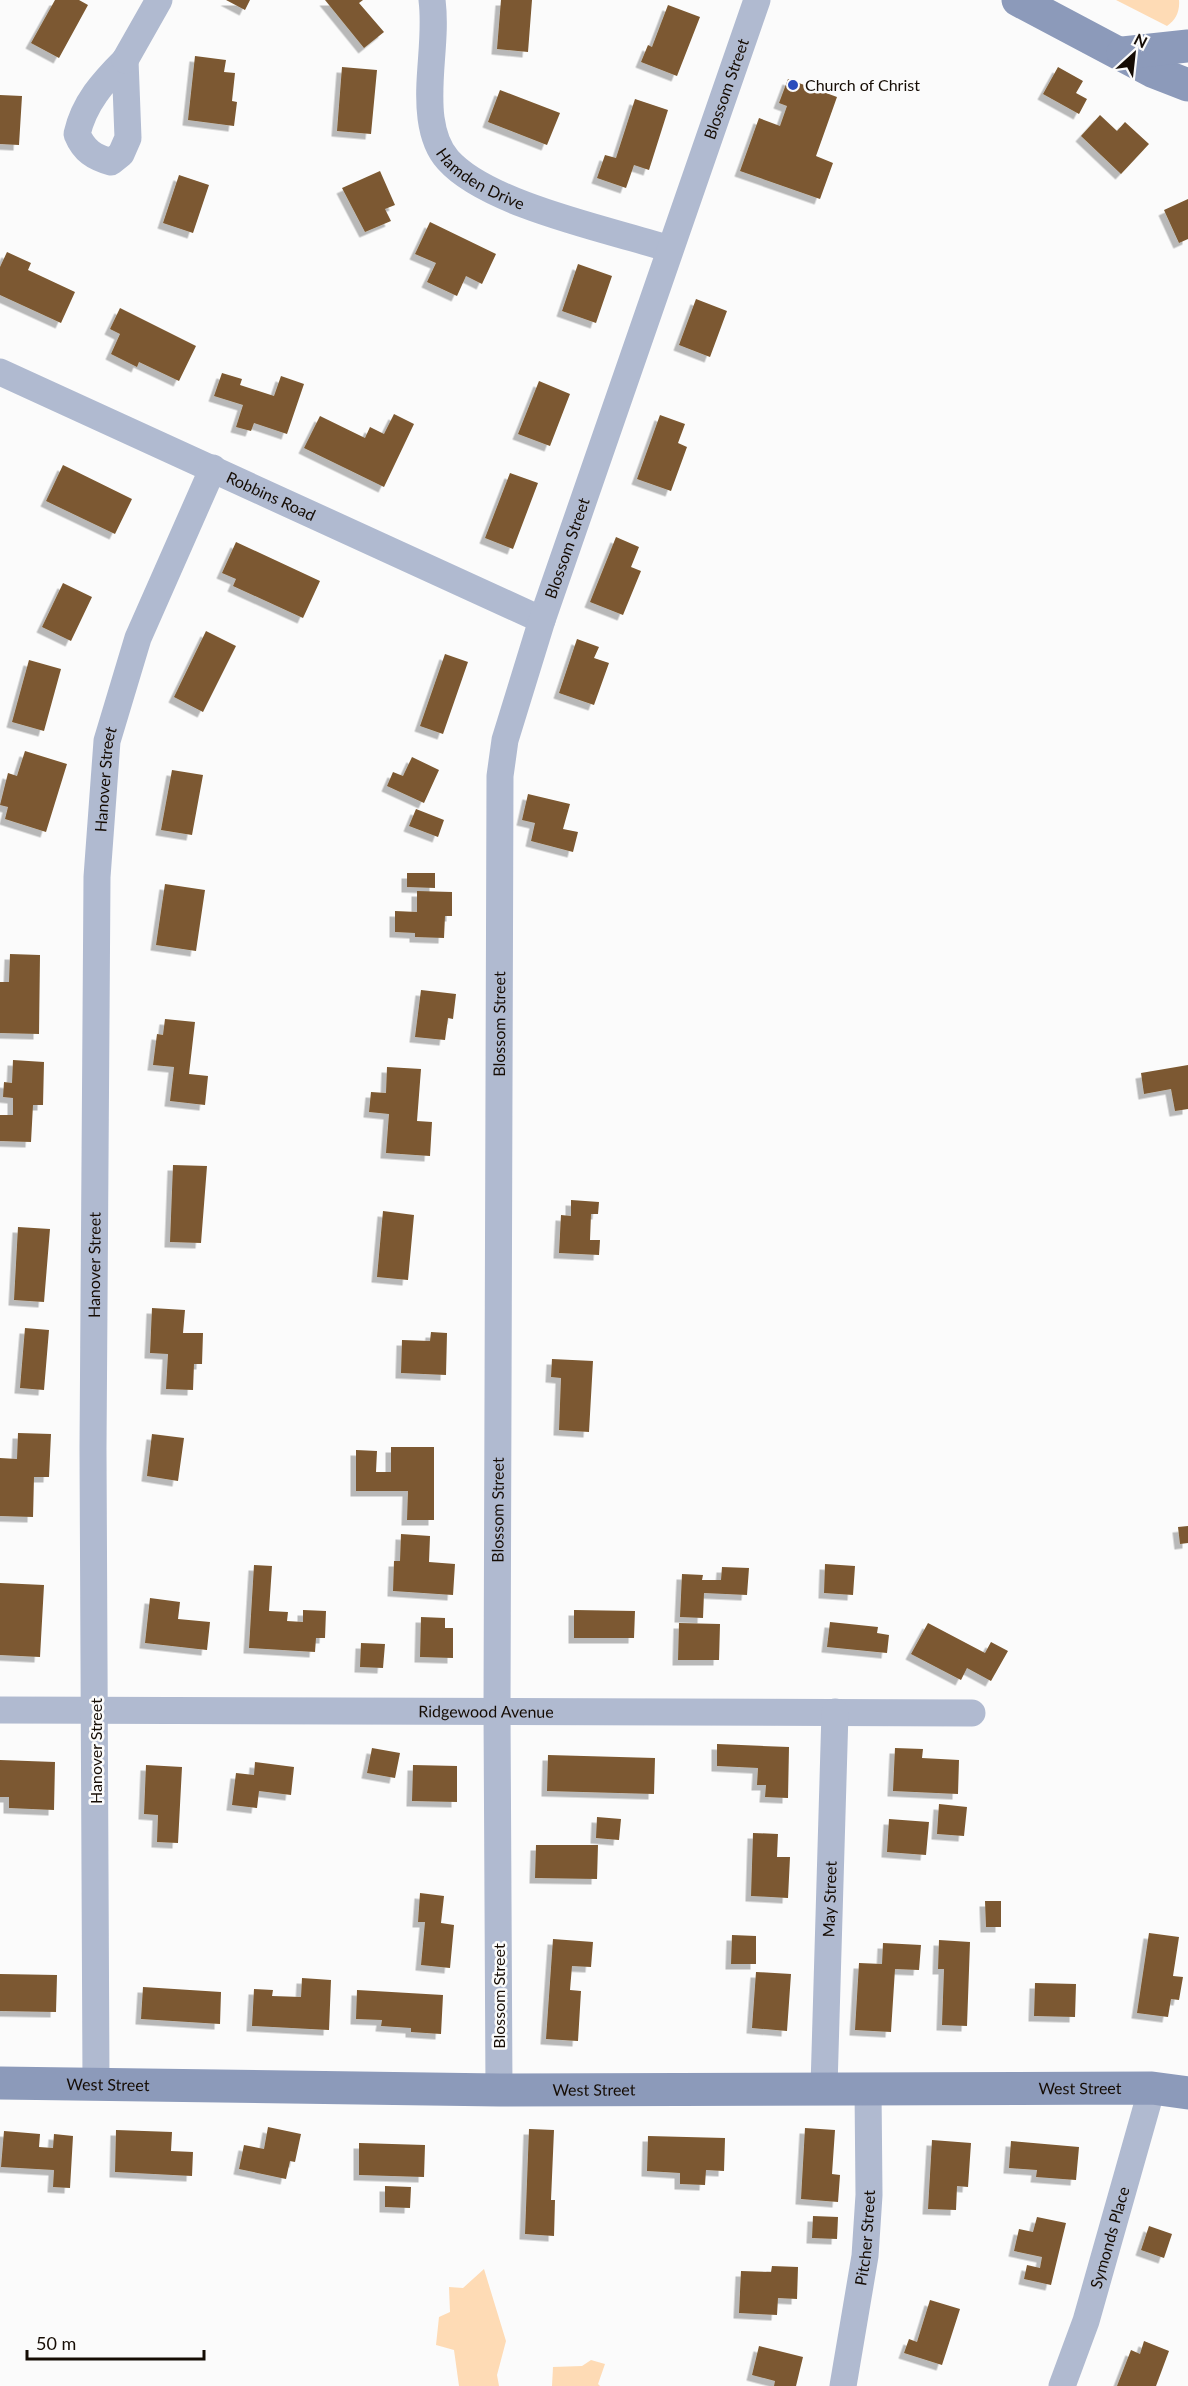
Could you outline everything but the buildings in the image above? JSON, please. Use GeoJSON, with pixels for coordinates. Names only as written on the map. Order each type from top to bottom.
{"type":"FeatureCollection","features":[{"type":"Feature","properties":{"kind":"street"},"geometry":{"type":"LineString","coordinates":[[125,60],[159,0]]}},
{"type":"Feature","properties":{"kind":"street","name":"Hamden Drive"},"geometry":{"type":"LineString","coordinates":[[432,0],[435,18],[430,117],[435,139],[447,159],[466,177],[508,198],[670,249]]}},
{"type":"Feature","properties":{"kind":"street","name":"Blossom Street"},"geometry":{"type":"LineString","coordinates":[[499,2090],[496,1712],[500,776],[505,740],[542,620],[757,0]]}},
{"type":"Feature","properties":{"kind":"street"},"geometry":{"type":"LineString","coordinates":[[1018,0],[1123,53],[1152,71],[1188,85]]}},
{"type":"Feature","properties":{"kind":"street"},"geometry":{"type":"LineString","coordinates":[[1123,53],[1188,46]]}},
{"type":"Feature","properties":{"kind":"street","name":"Robbins Road"},"geometry":{"type":"LineString","coordinates":[[0,372],[542,620]]}},
{"type":"Feature","properties":{"kind":"street","name":"Hanover Street"},"geometry":{"type":"LineString","coordinates":[[96,2083],[93,1448],[97,901],[107,741],[138,638],[213,468]]}},
{"type":"Feature","properties":{"kind":"street","name":"Ridgewood Avenue"},"geometry":{"type":"LineString","coordinates":[[0,1710],[972,1713]]}},
{"type":"Feature","properties":{"kind":"street","name":"May Street"},"geometry":{"type":"LineString","coordinates":[[824,2087],[835,1712]]}},
{"type":"Feature","properties":{"kind":"street","name":"West Street"},"geometry":{"type":"LineString","coordinates":[[0,2083],[499,2090],[824,2087],[868,2089],[1152,2088],[1188,2093]]}},
{"type":"Feature","properties":{"kind":"street","name":"Symonds Place"},"geometry":{"type":"LineString","coordinates":[[1062,2386],[1086,2321],[1152,2088]]}},
{"type":"Feature","properties":{"kind":"street","name":"Pitcher Street"},"geometry":{"type":"LineString","coordinates":[[843,2386],[865,2256],[869,2195],[868,2089]]}},
{"type":"Feature","properties":{"kind":"shaded area"},"geometry":{"type":"Polygon","coordinates":[[[1116,0],[1179,0],[1179,8],[1175,18],[1167,26],[1116,0]]]}},
{"type":"Feature","properties":{"kind":"shaded area"},"geometry":{"type":"Polygon","coordinates":[[[484,2269],[506,2341],[497,2375],[499,2386],[459,2386],[454,2350],[436,2345],[439,2317],[450,2312],[449,2287],[463,2288],[484,2269]]]}},
{"type":"Feature","properties":{"kind":"shaded area"},"geometry":{"type":"Polygon","coordinates":[[[591,2360],[605,2364],[598,2384],[600,2386],[552,2386],[553,2367],[582,2366],[591,2360]]]}},
{"type":"Feature","properties":{"kind":"place","name":"Church of Christ"},"geometry":{"type":"Point","coordinates":[793,85]}}]}
